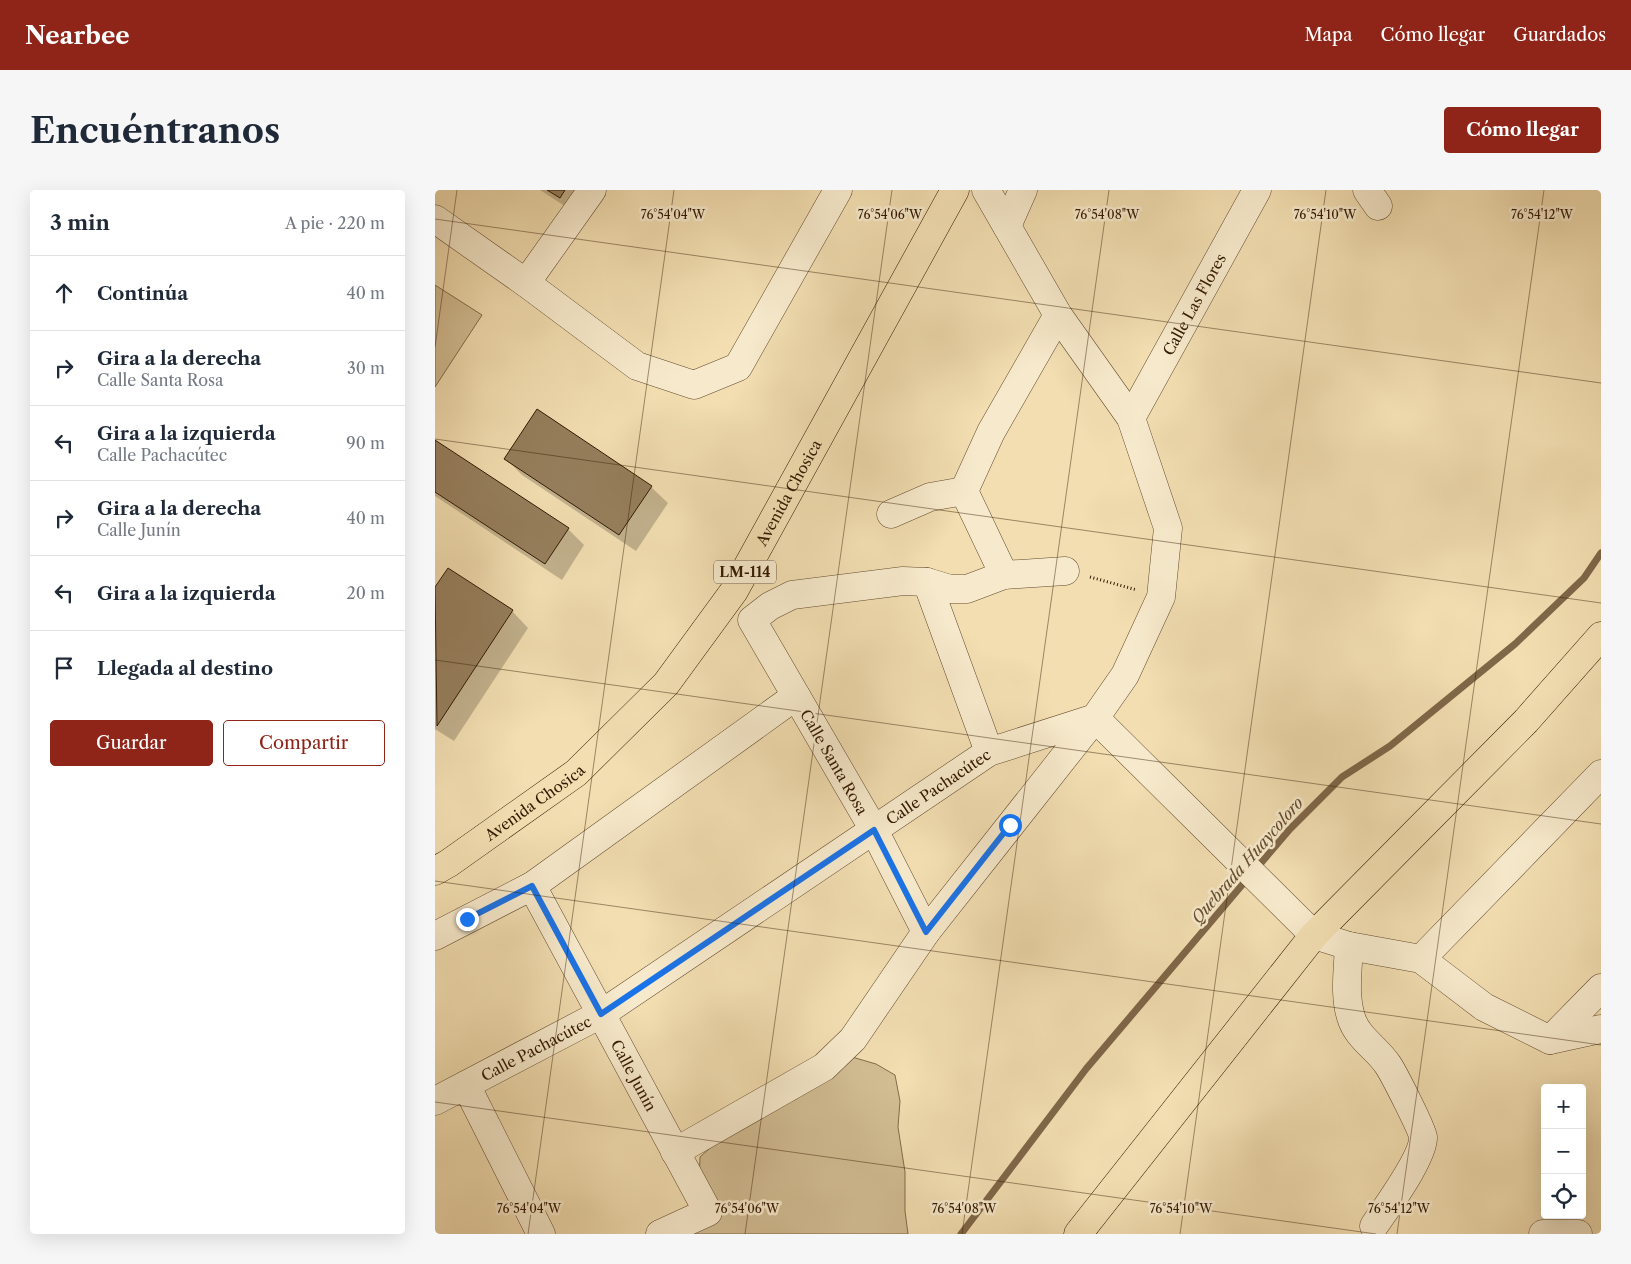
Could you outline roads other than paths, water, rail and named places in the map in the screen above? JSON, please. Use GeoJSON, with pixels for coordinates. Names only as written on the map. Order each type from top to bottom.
{"type":"FeatureCollection","features":[{"type":"Feature","properties":{"kind":"main road","name":"Avenida Chosica"},"geometry":{"type":"LineString","coordinates":[[435,871],[576,773],[665,684],[734,591],[955,190]]}},
{"type":"Feature","properties":{"kind":"main road"},"geometry":{"type":"LineString","coordinates":[[1078,1234],[1314,935],[1526,720],[1601,636]]}},
{"type":"Feature","properties":{"kind":"street"},"geometry":{"type":"LineString","coordinates":[[525,283],[592,190]]}},
{"type":"Feature","properties":{"kind":"street"},"geometry":{"type":"LineString","coordinates":[[435,219],[637,366],[694,385],[738,367],[838,190]]}},
{"type":"Feature","properties":{"kind":"street"},"geometry":{"type":"LineString","coordinates":[[675,1152],[825,1067],[853,1039],[926,932],[1095,718],[1125,675],[1161,597],[1168,528],[1131,418],[1059,316],[986,190]]}},
{"type":"Feature","properties":{"kind":"street"},"geometry":{"type":"LineString","coordinates":[[1007,226],[1023,190]]}},
{"type":"Feature","properties":{"kind":"street","name":"Calle Las Flores"},"geometry":{"type":"LineString","coordinates":[[1131,418],[1257,190]]}},
{"type":"Feature","properties":{"kind":"street"},"geometry":{"type":"LineString","coordinates":[[964,490],[991,432],[1059,316]]}},
{"type":"Feature","properties":{"kind":"street"},"geometry":{"type":"LineString","coordinates":[[891,514],[931,497],[964,490]]}},
{"type":"Feature","properties":{"kind":"street"},"geometry":{"type":"LineString","coordinates":[[964,490],[1005,574]]}},
{"type":"Feature","properties":{"kind":"street"},"geometry":{"type":"LineString","coordinates":[[927,582],[950,589],[967,590],[1005,574],[1065,571]]}},
{"type":"Feature","properties":{"kind":"street","name":"Calle Santa Rosa"},"geometry":{"type":"LineString","coordinates":[[926,932],[874,830],[751,620],[771,606],[792,595],[903,581],[927,582]]}},
{"type":"Feature","properties":{"kind":"street"},"geometry":{"type":"LineString","coordinates":[[927,582],[989,752]]}},
{"type":"Feature","properties":{"kind":"street"},"geometry":{"type":"LineString","coordinates":[[435,936],[532,886],[796,696]]}},
{"type":"Feature","properties":{"kind":"street"},"geometry":{"type":"LineString","coordinates":[[1095,718],[1314,935],[1349,946],[1421,958],[1484,1007],[1550,1040],[1601,1029]]}},
{"type":"Feature","properties":{"kind":"street","name":"Calle Pachacútec"},"geometry":{"type":"LineString","coordinates":[[435,1102],[601,1014],[989,752],[1095,718]]}},
{"type":"Feature","properties":{"kind":"street"},"geometry":{"type":"LineString","coordinates":[[1421,958],[1601,774]]}},
{"type":"Feature","properties":{"kind":"street","name":"Calle Junín"},"geometry":{"type":"LineString","coordinates":[[532,886],[707,1212],[660,1234]]}},
{"type":"Feature","properties":{"kind":"street"},"geometry":{"type":"LineString","coordinates":[[1349,946],[1347,983],[1351,1017],[1358,1032],[1387,1064],[1423,1136],[1419,1151],[1407,1176],[1374,1226]]}},
{"type":"Feature","properties":{"kind":"street"},"geometry":{"type":"LineString","coordinates":[[1550,1040],[1601,988]]}},
{"type":"Feature","properties":{"kind":"street"},"geometry":{"type":"LineString","coordinates":[[466,1085],[541,1234]]}},
{"type":"Feature","properties":{"kind":"street"},"geometry":{"type":"LineString","coordinates":[[1543,1234],[1578,1234]]}},
{"type":"Feature","properties":{"kind":"waterway","name":"Quebrada Huaycoloro"},"geometry":{"type":"LineString","coordinates":[[1255,870],[1290,829],[1342,777],[1390,746],[1515,644],[1584,578],[1601,553]]}},
{"type":"Feature","properties":{"kind":"waterway","name":"Quebrada Huaycoloro"},"geometry":{"type":"LineString","coordinates":[[961,1234],[1086,1069],[1248,878]]}}]}
